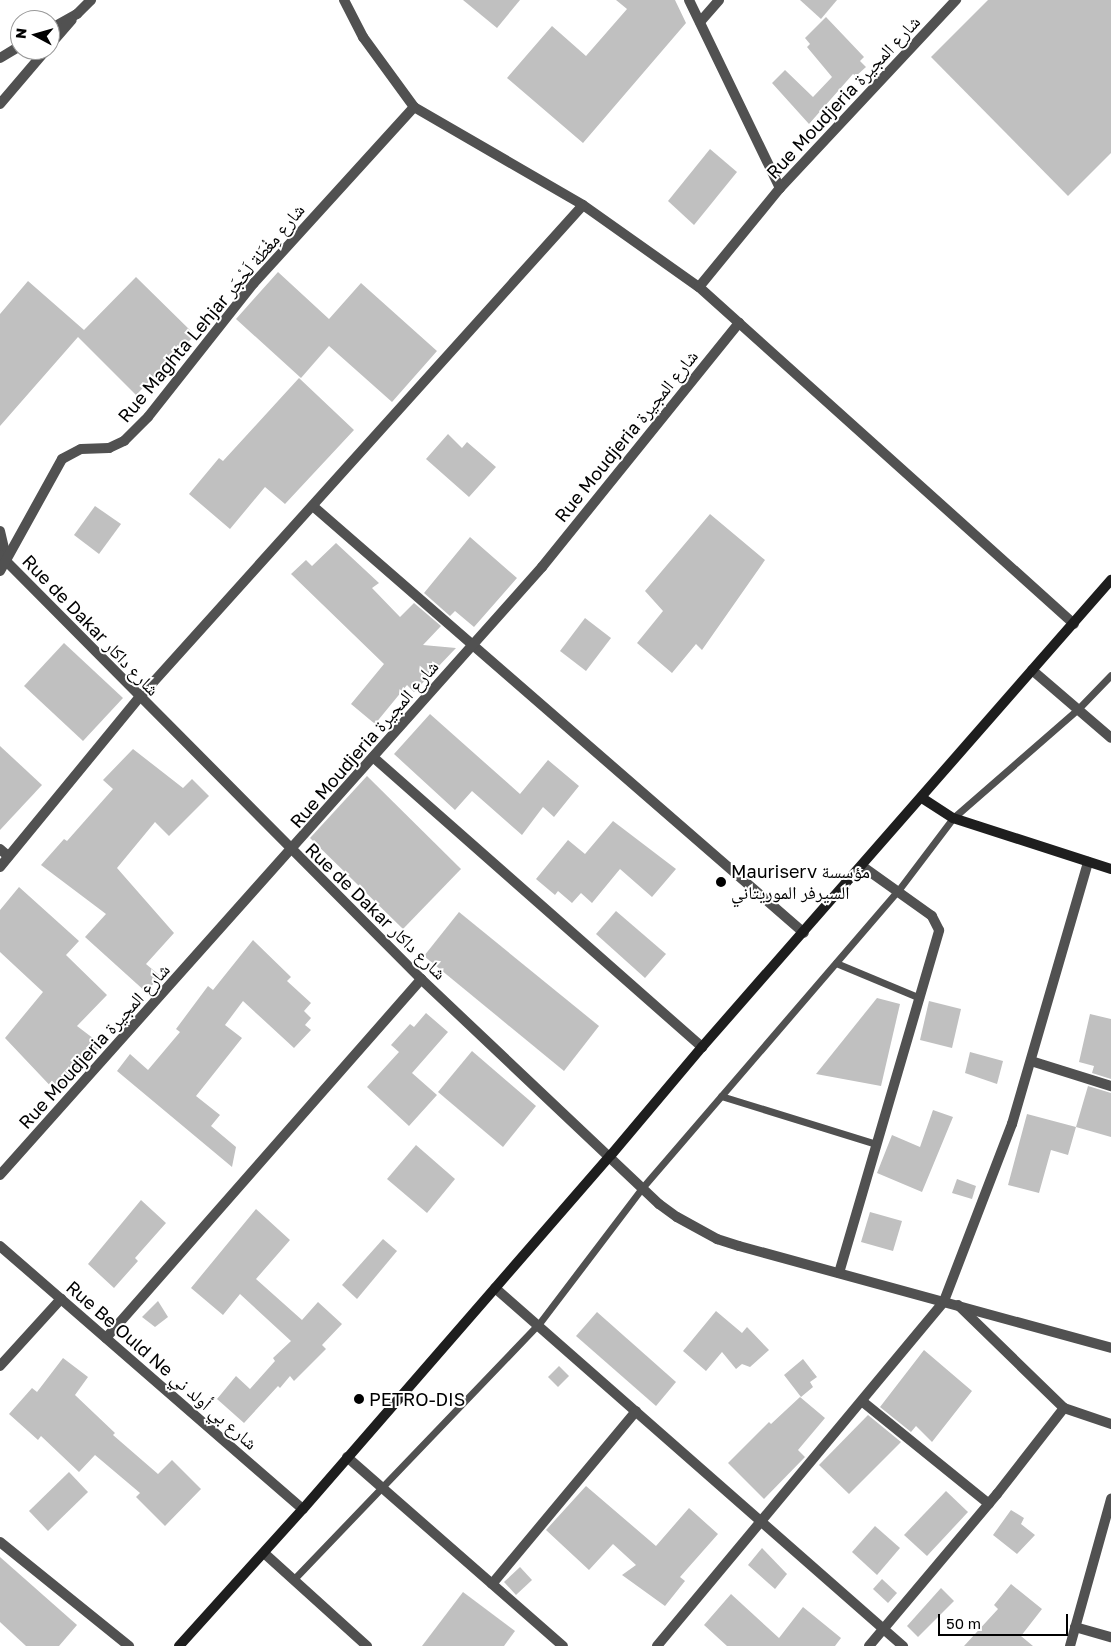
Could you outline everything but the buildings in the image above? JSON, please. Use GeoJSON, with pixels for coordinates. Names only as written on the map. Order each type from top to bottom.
{"type":"FeatureCollection","features":[{"type":"Feature","properties":{"kind":"main road"},"geometry":{"type":"LineString","coordinates":[[179,1646],[303,1509],[611,1155],[702,1047],[1111,580]]}},
{"type":"Feature","properties":{"kind":"main road"},"geometry":{"type":"LineString","coordinates":[[922,798],[953,818],[1111,869]]}},
{"type":"Feature","properties":{"kind":"street"},"geometry":{"type":"LineString","coordinates":[[60,34],[91,0]]}},
{"type":"Feature","properties":{"kind":"street"},"geometry":{"type":"LineString","coordinates":[[344,0],[363,37],[414,107],[583,205],[698,287],[1074,624]]}},
{"type":"Feature","properties":{"kind":"street"},"geometry":{"type":"LineString","coordinates":[[689,0],[780,188]]}},
{"type":"Feature","properties":{"kind":"street"},"geometry":{"type":"LineString","coordinates":[[700,22],[719,0]]}},
{"type":"Feature","properties":{"kind":"street","name":"Rue Moudjeria شارع المجيرة"},"geometry":{"type":"LineString","coordinates":[[698,287],[780,188],[956,0]]}},
{"type":"Feature","properties":{"kind":"street"},"geometry":{"type":"LineString","coordinates":[[60,23],[77,14]]}},
{"type":"Feature","properties":{"kind":"street"},"geometry":{"type":"LineString","coordinates":[[0,104],[37,60]]}},
{"type":"Feature","properties":{"kind":"street","name":"Rue Maghta Lehjar شارع مِغْطَة لَحْجَر"},"geometry":{"type":"LineString","coordinates":[[0,571],[4,558],[62,459],[81,449],[109,448],[124,441],[148,417],[254,283],[414,107]]}},
{"type":"Feature","properties":{"kind":"street"},"geometry":{"type":"LineString","coordinates":[[0,866],[139,698],[314,507],[583,205]]}},
{"type":"Feature","properties":{"kind":"street","name":"Rue Moudjeria شارع المجيرة"},"geometry":{"type":"LineString","coordinates":[[0,1175],[291,851],[542,567],[739,323]]}},
{"type":"Feature","properties":{"kind":"street"},"geometry":{"type":"LineString","coordinates":[[314,507],[471,646],[804,932]]}},
{"type":"Feature","properties":{"kind":"street"},"geometry":{"type":"LineString","coordinates":[[0,531],[4,558]]}},
{"type":"Feature","properties":{"kind":"street","name":"Rue de Dakar شارع داكار"},"geometry":{"type":"LineString","coordinates":[[4,558],[139,698],[291,851],[421,978],[611,1155],[642,1188],[677,1217],[718,1238],[1111,1348]]}},
{"type":"Feature","properties":{"kind":"street"},"geometry":{"type":"LineString","coordinates":[[1032,670],[1111,738]]}},
{"type":"Feature","properties":{"kind":"street"},"geometry":{"type":"LineString","coordinates":[[373,757],[702,1047]]}},
{"type":"Feature","properties":{"kind":"street"},"geometry":{"type":"LineString","coordinates":[[0,849],[8,856]]}},
{"type":"Feature","properties":{"kind":"street"},"geometry":{"type":"LineString","coordinates":[[657,1646],[760,1521],[863,1402],[944,1301],[1012,1124],[1088,862]]}},
{"type":"Feature","properties":{"kind":"street"},"geometry":{"type":"LineString","coordinates":[[838,1273],[920,998],[939,924],[932,916],[862,866]]}},
{"type":"Feature","properties":{"kind":"street"},"geometry":{"type":"LineString","coordinates":[[106,1338],[421,978]]}},
{"type":"Feature","properties":{"kind":"street"},"geometry":{"type":"LineString","coordinates":[[1031,1062],[1111,1086]]}},
{"type":"Feature","properties":{"kind":"street","name":"Rue Be Ould Ne شارع بي أولد ني"},"geometry":{"type":"LineString","coordinates":[[0,1246],[303,1509]]}},
{"type":"Feature","properties":{"kind":"street"},"geometry":{"type":"LineString","coordinates":[[495,1288],[903,1646]]}},
{"type":"Feature","properties":{"kind":"street"},"geometry":{"type":"LineString","coordinates":[[0,1366],[61,1299]]}},
{"type":"Feature","properties":{"kind":"street"},"geometry":{"type":"LineString","coordinates":[[957,1305],[1064,1408],[1111,1424]]}},
{"type":"Feature","properties":{"kind":"street"},"geometry":{"type":"LineString","coordinates":[[863,1402],[988,1504]]}},
{"type":"Feature","properties":{"kind":"street"},"geometry":{"type":"LineString","coordinates":[[869,1646],[882,1628],[988,1504],[1064,1408]]}},
{"type":"Feature","properties":{"kind":"street"},"geometry":{"type":"LineString","coordinates":[[492,1584],[636,1411]]}},
{"type":"Feature","properties":{"kind":"street"},"geometry":{"type":"LineString","coordinates":[[347,1457],[563,1646]]}},
{"type":"Feature","properties":{"kind":"street"},"geometry":{"type":"LineString","coordinates":[[1070,1646],[1111,1499]]}},
{"type":"Feature","properties":{"kind":"street"},"geometry":{"type":"LineString","coordinates":[[0,1542],[130,1646]]}},
{"type":"Feature","properties":{"kind":"street"},"geometry":{"type":"LineString","coordinates":[[264,1552],[367,1646]]}},
{"type":"Feature","properties":{"kind":"street"},"geometry":{"type":"LineString","coordinates":[[1075,1627],[1111,1637]]}},
{"type":"Feature","properties":{"kind":"lane"},"geometry":{"type":"LineString","coordinates":[[294,1579],[384,1489],[538,1325],[642,1188],[897,892],[953,818],[1078,710],[1111,675]]}},
{"type":"Feature","properties":{"kind":"lane"},"geometry":{"type":"LineString","coordinates":[[836,962],[920,998]]}},
{"type":"Feature","properties":{"kind":"lane"},"geometry":{"type":"LineString","coordinates":[[721,1096],[876,1144]]}},
{"type":"Feature","properties":{"kind":"place","name":"Mauriserv مؤسسة السيرفر الموريتاني"},"geometry":{"type":"Point","coordinates":[721,882]}},
{"type":"Feature","properties":{"kind":"place","name":"PETRO-DIS"},"geometry":{"type":"Point","coordinates":[359,1399]}}]}
